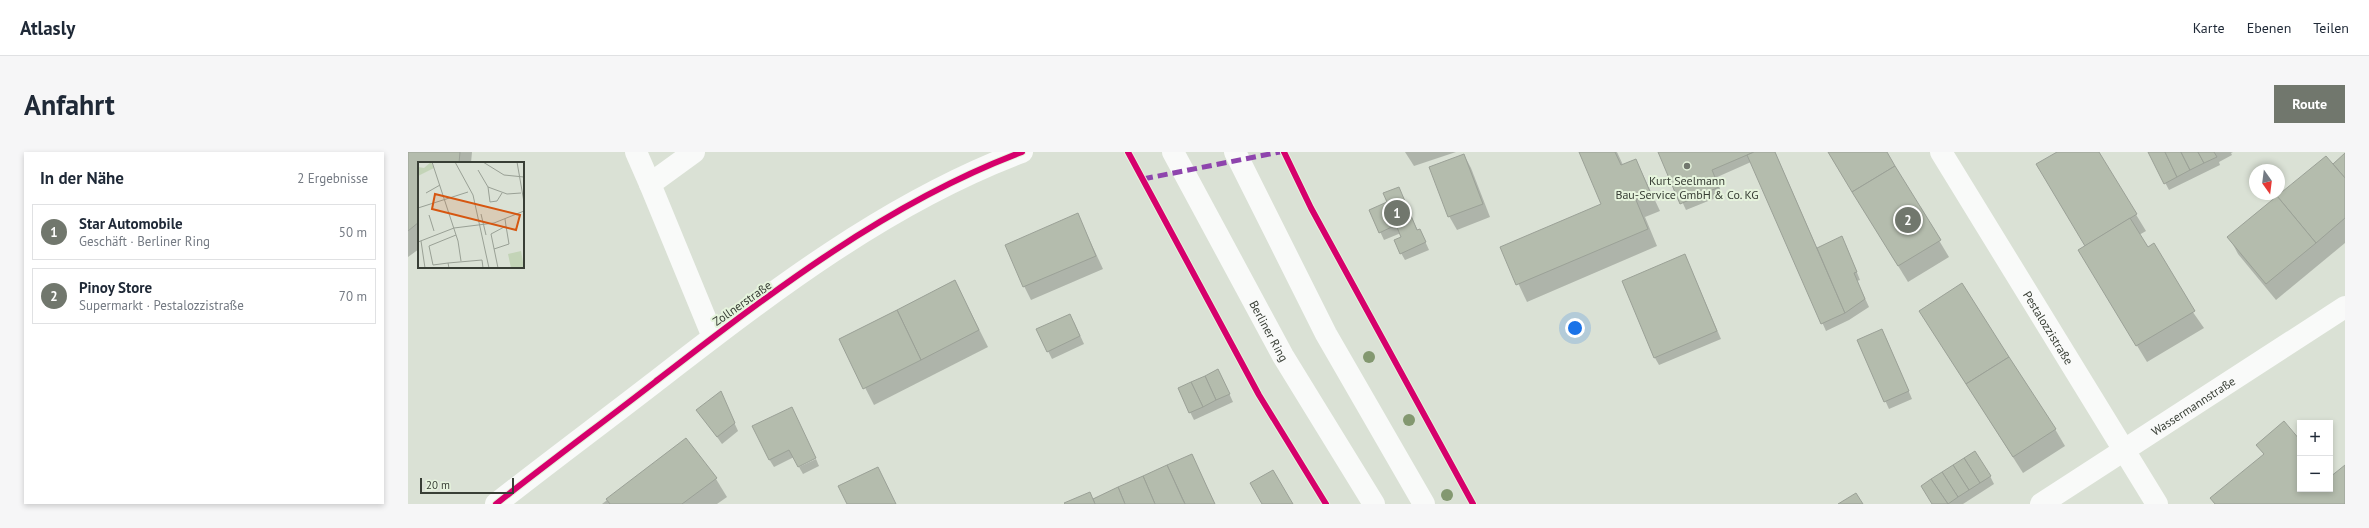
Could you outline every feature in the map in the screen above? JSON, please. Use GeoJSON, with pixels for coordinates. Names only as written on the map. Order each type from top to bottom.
{"type":"FeatureCollection","features":[{"type":"Feature","properties":{"kind":"street"},"geometry":{"type":"LineString","coordinates":[[636,152],[713,337]]}},
{"type":"Feature","properties":{"kind":"street"},"geometry":{"type":"LineString","coordinates":[[650,184],[694,152]]}},
{"type":"Feature","properties":{"kind":"street","name":"Zollnerstraße"},"geometry":{"type":"LineString","coordinates":[[496,504],[713,337],[856,236],[925,197],[1000,160],[1022,152]]}},
{"type":"Feature","properties":{"kind":"street","name":"Berliner Ring"},"geometry":{"type":"LineString","coordinates":[[1173,152],[1283,356],[1374,504]]}},
{"type":"Feature","properties":{"kind":"street"},"geometry":{"type":"LineString","coordinates":[[1235,152],[1326,334],[1424,504]]}},
{"type":"Feature","properties":{"kind":"street","name":"Pestalozzistraße"},"geometry":{"type":"LineString","coordinates":[[1941,152],[2157,504]]}},
{"type":"Feature","properties":{"kind":"street","name":"Wassermannstraße"},"geometry":{"type":"LineString","coordinates":[[2041,504],[2345,307]]}},
{"type":"Feature","properties":{"kind":"building"},"geometry":{"type":"Polygon","coordinates":[[[408,152],[460,152],[459,162],[418,162],[418,223],[408,231],[408,152]]]}},
{"type":"Feature","properties":{"kind":"building"},"geometry":{"type":"Polygon","coordinates":[[[1579,152],[1615,152],[1621,165],[1636,159],[1651,194],[1636,200],[1648,229],[1516,285],[1500,247],[1601,204],[1579,152]]]}},
{"type":"Feature","properties":{"kind":"building"},"geometry":{"type":"Polygon","coordinates":[[[1658,152],[1754,152],[1712,170],[1719,187],[1680,204],[1658,152]]]}},
{"type":"Feature","properties":{"kind":"building"},"geometry":{"type":"Polygon","coordinates":[[[1754,152],[1775,152],[1845,313],[1821,324],[1747,155],[1754,152]]]}},
{"type":"Feature","properties":{"kind":"building"},"geometry":{"type":"Polygon","coordinates":[[[1828,152],[1887,152],[1895,166],[1852,192],[1828,152]]]}},
{"type":"Feature","properties":{"kind":"building"},"geometry":{"type":"Polygon","coordinates":[[[2057,152],[2099,152],[2137,214],[2085,246],[2036,164],[2057,152]]]}},
{"type":"Feature","properties":{"kind":"building"},"geometry":{"type":"Polygon","coordinates":[[[2148,152],[2165,152],[2177,177],[2164,184],[2148,152]]]}},
{"type":"Feature","properties":{"kind":"building"},"geometry":{"type":"Polygon","coordinates":[[[2165,152],[2181,152],[2190,170],[2177,177],[2165,152]]]}},
{"type":"Feature","properties":{"kind":"building"},"geometry":{"type":"Polygon","coordinates":[[[2181,152],[2198,152],[2204,163],[2190,170],[2181,152]]]}},
{"type":"Feature","properties":{"kind":"building"},"geometry":{"type":"Polygon","coordinates":[[[2198,152],[2214,152],[2217,157],[2204,163],[2198,152]]]}},
{"type":"Feature","properties":{"kind":"building"},"geometry":{"type":"Polygon","coordinates":[[[2345,153],[2345,178],[2333,164],[2345,153]]]}},
{"type":"Feature","properties":{"kind":"building"},"geometry":{"type":"Polygon","coordinates":[[[1464,154],[1483,204],[1448,217],[1429,167],[1464,154]]]}},
{"type":"Feature","properties":{"kind":"building"},"geometry":{"type":"Polygon","coordinates":[[[2326,156],[2345,178],[2345,218],[2316,243],[2280,200],[2285,200],[2285,189],[2326,156]]]}},
{"type":"Feature","properties":{"kind":"building"},"geometry":{"type":"Polygon","coordinates":[[[1895,166],[1941,240],[1898,266],[1852,192],[1895,166]]]}},
{"type":"Feature","properties":{"kind":"building"},"geometry":{"type":"Polygon","coordinates":[[[1399,187],[1417,230],[1420,229],[1426,242],[1400,254],[1394,240],[1401,237],[1396,225],[1379,233],[1369,210],[1387,202],[1383,193],[1399,187]]]}},
{"type":"Feature","properties":{"kind":"building"},"geometry":{"type":"Polygon","coordinates":[[[2272,200],[2280,200],[2316,243],[2266,284],[2227,237],[2272,200]]]}},
{"type":"Feature","properties":{"kind":"building"},"geometry":{"type":"Polygon","coordinates":[[[1078,213],[1096,256],[1023,287],[1005,245],[1078,213]]]}},
{"type":"Feature","properties":{"kind":"building"},"geometry":{"type":"Polygon","coordinates":[[[2130,218],[2148,247],[2154,243],[2195,311],[2136,346],[2078,250],[2130,218]]]}},
{"type":"Feature","properties":{"kind":"building"},"geometry":{"type":"Polygon","coordinates":[[[1842,236],[1857,272],[1854,273],[1865,299],[1845,313],[1817,248],[1842,236]]]}},
{"type":"Feature","properties":{"kind":"building"},"geometry":{"type":"Polygon","coordinates":[[[1685,254],[1717,331],[1654,358],[1622,281],[1685,254]]]}},
{"type":"Feature","properties":{"kind":"building"},"geometry":{"type":"Polygon","coordinates":[[[955,280],[979,330],[921,360],[897,310],[955,280]]]}},
{"type":"Feature","properties":{"kind":"building"},"geometry":{"type":"Polygon","coordinates":[[[1962,283],[2009,357],[1966,384],[1919,311],[1962,283]]]}},
{"type":"Feature","properties":{"kind":"building"},"geometry":{"type":"Polygon","coordinates":[[[897,310],[921,360],[863,389],[839,339],[897,310]]]}},
{"type":"Feature","properties":{"kind":"building"},"geometry":{"type":"Polygon","coordinates":[[[1070,314],[1080,336],[1047,352],[1036,329],[1070,314]]]}},
{"type":"Feature","properties":{"kind":"building"},"geometry":{"type":"Polygon","coordinates":[[[1882,329],[1909,391],[1884,402],[1857,340],[1882,329]]]}},
{"type":"Feature","properties":{"kind":"building"},"geometry":{"type":"Polygon","coordinates":[[[2009,357],[2056,429],[2013,457],[1966,384],[2009,357]]]}},
{"type":"Feature","properties":{"kind":"building"},"geometry":{"type":"Polygon","coordinates":[[[1218,369],[1230,394],[1216,400],[1205,376],[1218,369]]]}},
{"type":"Feature","properties":{"kind":"building"},"geometry":{"type":"Polygon","coordinates":[[[1205,376],[1216,400],[1203,407],[1191,382],[1205,376]]]}},
{"type":"Feature","properties":{"kind":"building"},"geometry":{"type":"Polygon","coordinates":[[[1191,382],[1203,407],[1189,413],[1178,388],[1191,382]]]}},
{"type":"Feature","properties":{"kind":"building"},"geometry":{"type":"Polygon","coordinates":[[[721,391],[735,423],[717,437],[696,410],[721,391]]]}},
{"type":"Feature","properties":{"kind":"building"},"geometry":{"type":"Polygon","coordinates":[[[792,407],[816,458],[798,467],[789,450],[769,460],[752,426],[792,407]]]}},
{"type":"Feature","properties":{"kind":"building"},"geometry":{"type":"Polygon","coordinates":[[[2284,421],[2297,436],[2297,492],[2333,492],[2333,475],[2345,465],[2345,504],[2215,504],[2210,498],[2264,454],[2256,445],[2284,421]]]}},
{"type":"Feature","properties":{"kind":"building"},"geometry":{"type":"Polygon","coordinates":[[[686,438],[717,478],[682,504],[610,504],[606,499],[686,438]]]}},
{"type":"Feature","properties":{"kind":"building"},"geometry":{"type":"Polygon","coordinates":[[[1975,451],[1991,476],[1980,483],[1964,458],[1975,451]]]}},
{"type":"Feature","properties":{"kind":"building"},"geometry":{"type":"Polygon","coordinates":[[[1192,454],[1215,504],[1185,504],[1167,465],[1192,454]]]}},
{"type":"Feature","properties":{"kind":"building"},"geometry":{"type":"Polygon","coordinates":[[[1964,458],[1980,483],[1969,490],[1953,465],[1964,458]]]}},
{"type":"Feature","properties":{"kind":"building"},"geometry":{"type":"Polygon","coordinates":[[[1167,465],[1185,504],[1155,504],[1143,476],[1167,465]]]}},
{"type":"Feature","properties":{"kind":"building"},"geometry":{"type":"Polygon","coordinates":[[[1953,465],[1969,490],[1958,497],[1942,472],[1953,465]]]}},
{"type":"Feature","properties":{"kind":"building"},"geometry":{"type":"Polygon","coordinates":[[[878,467],[896,504],[847,504],[838,486],[878,467]]]}},
{"type":"Feature","properties":{"kind":"building"},"geometry":{"type":"Polygon","coordinates":[[[1273,470],[1293,504],[1262,504],[1250,483],[1273,470]]]}},
{"type":"Feature","properties":{"kind":"building"},"geometry":{"type":"Polygon","coordinates":[[[1942,472],[1958,497],[1948,504],[1931,479],[1942,472]]]}},
{"type":"Feature","properties":{"kind":"building"},"geometry":{"type":"Polygon","coordinates":[[[1143,476],[1155,504],[1125,504],[1118,487],[1143,476]]]}},
{"type":"Feature","properties":{"kind":"building"},"geometry":{"type":"Polygon","coordinates":[[[1931,479],[1948,504],[1932,504],[1921,486],[1931,479]]]}},
{"type":"Feature","properties":{"kind":"building"},"geometry":{"type":"Polygon","coordinates":[[[1118,487],[1125,504],[1095,504],[1093,499],[1118,487]]]}},
{"type":"Feature","properties":{"kind":"building"},"geometry":{"type":"Polygon","coordinates":[[[1090,492],[1095,504],[1064,503],[1090,492]]]}},
{"type":"Feature","properties":{"kind":"building"},"geometry":{"type":"Polygon","coordinates":[[[1856,493],[1863,504],[1838,504],[1856,493]]]}},
{"type":"Feature","properties":{"kind":"marked path"},"geometry":{"type":"LineString","coordinates":[[1143,179],[1280,152]]}},
{"type":"Feature","properties":{"kind":"cycle path"},"geometry":{"type":"LineString","coordinates":[[496,504],[741,316],[830,253],[923,197],[972,173],[1022,152]]}},
{"type":"Feature","properties":{"kind":"cycle path"},"geometry":{"type":"LineString","coordinates":[[1128,152],[1259,395],[1326,504]]}},
{"type":"Feature","properties":{"kind":"cycle path"},"geometry":{"type":"LineString","coordinates":[[1284,152],[1311,208],[1473,504]]}},
{"type":"Feature","properties":{"kind":"place","name":"Kurt Seelmann Bau-Service GmbH & Co. KG"},"geometry":{"type":"Point","coordinates":[1687,166]}},
{"type":"Feature","properties":{"kind":"place","name":"Star Automobile"},"geometry":{"type":"Point","coordinates":[1397,213]}},
{"type":"Feature","properties":{"kind":"place","name":"Pinoy Store"},"geometry":{"type":"Point","coordinates":[1908,220]}}]}
